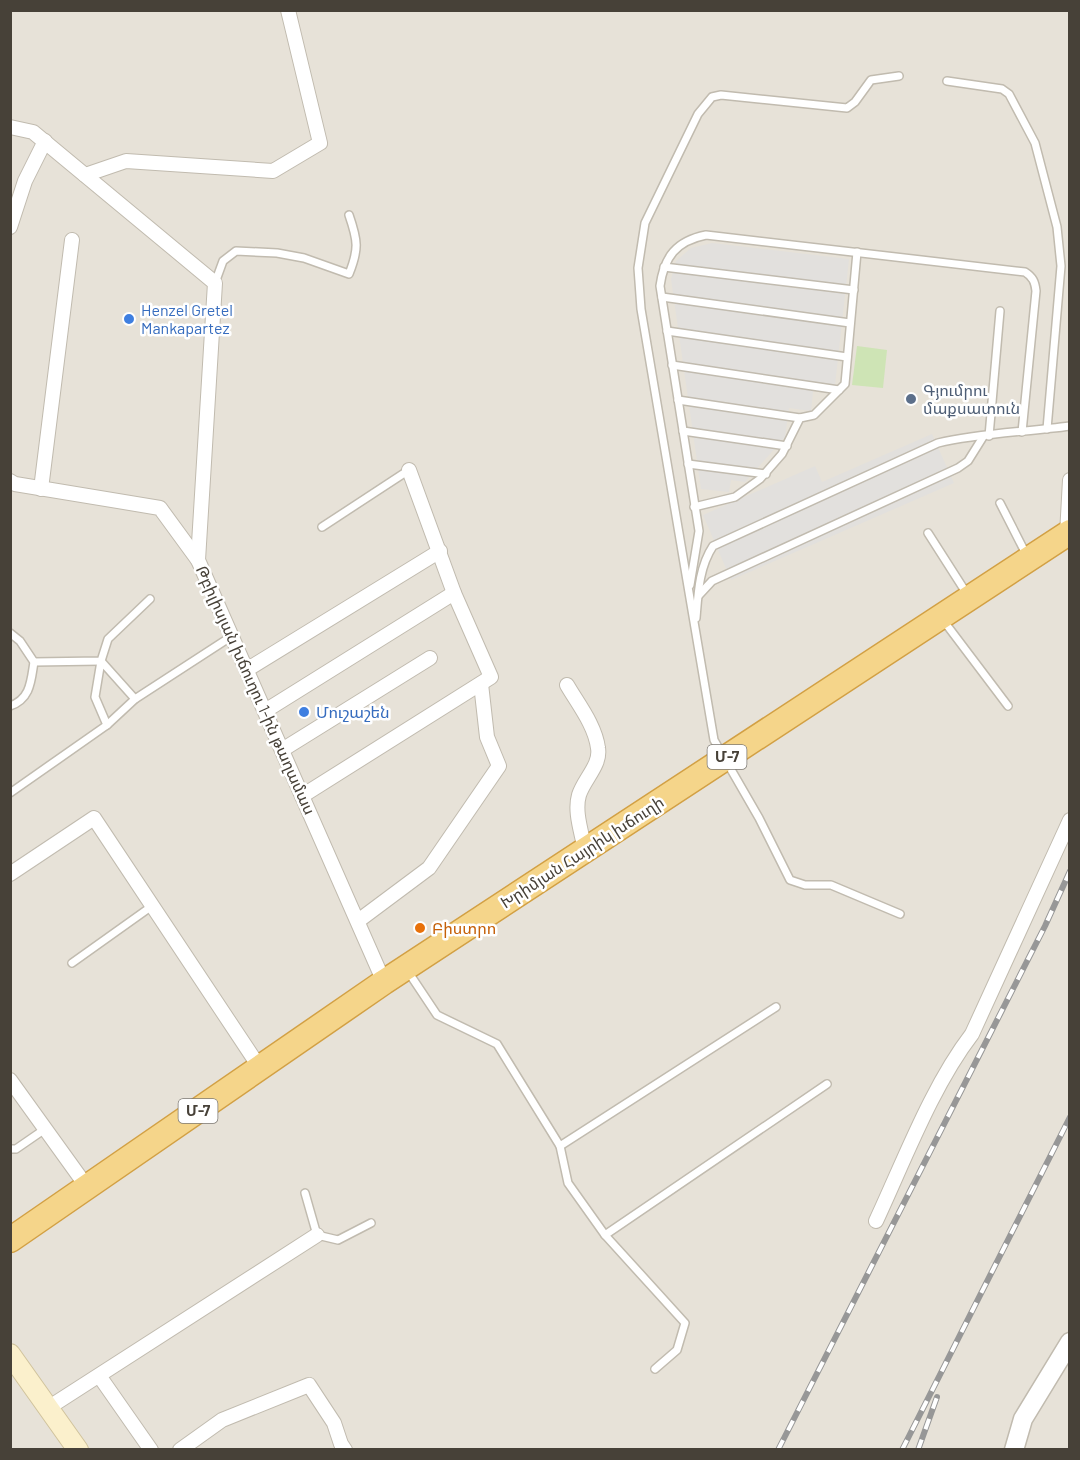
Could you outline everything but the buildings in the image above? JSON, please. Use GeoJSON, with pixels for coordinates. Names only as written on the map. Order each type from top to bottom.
{"type":"FeatureCollection","features":[{"type":"Feature","properties":{"kind":"highway","name":"Խրիմյան Հայրիկ խճուղի"},"geometry":{"type":"LineString","coordinates":[[10,1240],[384,982],[1068,533]]}},
{"type":"Feature","properties":{"kind":"main road"},"geometry":{"type":"LineString","coordinates":[[10,1354],[78,1449]]}},
{"type":"Feature","properties":{"kind":"street"},"geometry":{"type":"LineString","coordinates":[[86,175],[126,161],[273,171],[320,143],[288,10]]}},
{"type":"Feature","properties":{"kind":"street"},"geometry":{"type":"LineString","coordinates":[[10,127],[33,132],[45,141],[215,283]]}},
{"type":"Feature","properties":{"kind":"street"},"geometry":{"type":"LineString","coordinates":[[10,227],[25,181],[45,141]]}},
{"type":"Feature","properties":{"kind":"street"},"geometry":{"type":"LineString","coordinates":[[41,489],[72,240]]}},
{"type":"Feature","properties":{"kind":"street","name":"Թբիլիսյան խճուղու 1-ին թաղամաս"},"geometry":{"type":"LineString","coordinates":[[215,283],[198,560],[384,982]]}},
{"type":"Feature","properties":{"kind":"street"},"geometry":{"type":"LineString","coordinates":[[302,796],[490,677],[454,593],[410,470]]}},
{"type":"Feature","properties":{"kind":"street"},"geometry":{"type":"LineString","coordinates":[[1068,533],[1070,480]]}},
{"type":"Feature","properties":{"kind":"street"},"geometry":{"type":"LineString","coordinates":[[10,481],[41,489],[160,508],[198,560]]}},
{"type":"Feature","properties":{"kind":"street"},"geometry":{"type":"LineString","coordinates":[[248,669],[440,551]]}},
{"type":"Feature","properties":{"kind":"street"},"geometry":{"type":"LineString","coordinates":[[265,711],[454,593]]}},
{"type":"Feature","properties":{"kind":"street"},"geometry":{"type":"LineString","coordinates":[[282,750],[430,658]]}},
{"type":"Feature","properties":{"kind":"street"},"geometry":{"type":"LineString","coordinates":[[358,921],[429,868],[499,766],[487,737],[481,684]]}},
{"type":"Feature","properties":{"kind":"street"},"geometry":{"type":"LineString","coordinates":[[567,685],[594,732],[599,750],[596,764],[579,794],[577,808],[585,850]]}},
{"type":"Feature","properties":{"kind":"street"},"geometry":{"type":"LineString","coordinates":[[10,874],[94,818],[260,1068]]}},
{"type":"Feature","properties":{"kind":"street"},"geometry":{"type":"LineString","coordinates":[[876,1221],[937,1091],[957,1054],[972,1034],[1070,820]]}},
{"type":"Feature","properties":{"kind":"street"},"geometry":{"type":"LineString","coordinates":[[10,1080],[87,1187]]}},
{"type":"Feature","properties":{"kind":"street"},"geometry":{"type":"LineString","coordinates":[[48,1408],[100,1377],[317,1235]]}},
{"type":"Feature","properties":{"kind":"street"},"geometry":{"type":"LineString","coordinates":[[1014,1449],[1023,1419],[1070,1342]]}},
{"type":"Feature","properties":{"kind":"street"},"geometry":{"type":"LineString","coordinates":[[100,1377],[151,1449]]}},
{"type":"Feature","properties":{"kind":"street"},"geometry":{"type":"LineString","coordinates":[[180,1449],[222,1420],[309,1385],[334,1423],[340,1444],[345,1449]]}},
{"type":"Feature","properties":{"kind":"lane"},"geometry":{"type":"LineString","coordinates":[[899,76],[871,80],[855,102],[847,108],[721,95],[712,97],[698,114],[645,223],[638,268],[641,309],[714,740],[759,818],[790,880],[805,885],[831,885],[900,914]]}},
{"type":"Feature","properties":{"kind":"lane"},"geometry":{"type":"LineString","coordinates":[[947,81],[1002,88],[1009,94],[1035,143],[1057,227],[1061,266],[1047,429]]}},
{"type":"Feature","properties":{"kind":"lane"},"geometry":{"type":"LineString","coordinates":[[215,283],[224,261],[236,251],[277,253],[304,258],[349,274],[357,253],[356,234],[349,215]]}},
{"type":"Feature","properties":{"kind":"lane"},"geometry":{"type":"LineString","coordinates":[[689,593],[699,531],[660,286],[668,256],[687,241],[706,235],[1025,272],[1031,276],[1036,291],[1022,432]]}},
{"type":"Feature","properties":{"kind":"lane"},"geometry":{"type":"LineString","coordinates":[[678,400],[800,418],[814,415],[845,384],[857,252]]}},
{"type":"Feature","properties":{"kind":"lane"},"geometry":{"type":"LineString","coordinates":[[664,267],[854,290]]}},
{"type":"Feature","properties":{"kind":"lane"},"geometry":{"type":"LineString","coordinates":[[662,297],[850,323]]}},
{"type":"Feature","properties":{"kind":"lane"},"geometry":{"type":"LineString","coordinates":[[698,596],[712,581],[958,468],[968,461],[986,436],[1000,311]]}},
{"type":"Feature","properties":{"kind":"lane"},"geometry":{"type":"LineString","coordinates":[[667,331],[847,357]]}},
{"type":"Feature","properties":{"kind":"lane"},"geometry":{"type":"LineString","coordinates":[[672,366],[838,390]]}},
{"type":"Feature","properties":{"kind":"lane"},"geometry":{"type":"LineString","coordinates":[[694,507],[735,497],[766,474],[787,446],[800,418]]}},
{"type":"Feature","properties":{"kind":"lane"},"geometry":{"type":"LineString","coordinates":[[696,633],[698,596],[705,558],[713,546],[938,443],[962,437],[1070,426]]}},
{"type":"Feature","properties":{"kind":"lane"},"geometry":{"type":"LineString","coordinates":[[683,431],[787,446]]}},
{"type":"Feature","properties":{"kind":"lane"},"geometry":{"type":"LineString","coordinates":[[688,464],[766,474]]}},
{"type":"Feature","properties":{"kind":"lane"},"geometry":{"type":"LineString","coordinates":[[322,527],[410,470]]}},
{"type":"Feature","properties":{"kind":"lane"},"geometry":{"type":"LineString","coordinates":[[1000,503],[1028,560]]}},
{"type":"Feature","properties":{"kind":"lane"},"geometry":{"type":"LineString","coordinates":[[928,533],[970,598]]}},
{"type":"Feature","properties":{"kind":"lane"},"geometry":{"type":"LineString","coordinates":[[106,726],[95,697],[101,661],[108,639],[150,599]]}},
{"type":"Feature","properties":{"kind":"lane"},"geometry":{"type":"LineString","coordinates":[[940,617],[1008,706]]}},
{"type":"Feature","properties":{"kind":"lane"},"geometry":{"type":"LineString","coordinates":[[10,633],[20,641],[33,662],[29,691],[10,706]]}},
{"type":"Feature","properties":{"kind":"lane"},"geometry":{"type":"LineString","coordinates":[[10,793],[106,726],[135,699],[232,636]]}},
{"type":"Feature","properties":{"kind":"lane"},"geometry":{"type":"LineString","coordinates":[[33,662],[101,661],[135,699]]}},
{"type":"Feature","properties":{"kind":"lane"},"geometry":{"type":"LineString","coordinates":[[72,963],[152,906]]}},
{"type":"Feature","properties":{"kind":"lane"},"geometry":{"type":"LineString","coordinates":[[406,968],[437,1015],[497,1044],[560,1146],[568,1183],[605,1235],[686,1323],[677,1350],[655,1369]]}},
{"type":"Feature","properties":{"kind":"lane"},"geometry":{"type":"LineString","coordinates":[[560,1146],[777,1007]]}},
{"type":"Feature","properties":{"kind":"lane"},"geometry":{"type":"LineString","coordinates":[[605,1235],[827,1084]]}},
{"type":"Feature","properties":{"kind":"lane"},"geometry":{"type":"LineString","coordinates":[[10,1149],[16,1149],[45,1129]]}},
{"type":"Feature","properties":{"kind":"lane"},"geometry":{"type":"LineString","coordinates":[[305,1193],[317,1235],[338,1240],[371,1223]]}},
{"type":"Feature","properties":{"kind":"shaded area"},"geometry":{"type":"Polygon","coordinates":[[[11,11],[1069,11],[1069,1449],[11,1449],[11,11]]]}},
{"type":"Feature","properties":{"kind":"shaded area"},"geometry":{"type":"Polygon","coordinates":[[[712,243],[849,259],[835,385],[814,382],[811,411],[789,408],[785,437],[745,482],[731,480],[729,492],[701,489],[671,279],[676,261],[691,248],[712,243]]]}},
{"type":"Feature","properties":{"kind":"shaded area"},"geometry":{"type":"Polygon","coordinates":[[[932,434],[954,483],[731,580],[703,515],[815,466],[822,482],[932,434]]]}},
{"type":"Feature","properties":{"kind":"green space"},"geometry":{"type":"Polygon","coordinates":[[[857,346],[887,350],[883,388],[852,385],[857,346]]]}},
{"type":"Feature","properties":{"kind":"railway"},"geometry":{"type":"LineString","coordinates":[[778,1450],[1045,926],[1070,871]]}},
{"type":"Feature","properties":{"kind":"railway"},"geometry":{"type":"LineString","coordinates":[[902,1450],[1070,1117]]}},
{"type":"Feature","properties":{"kind":"railway"},"geometry":{"type":"LineString","coordinates":[[918,1450],[937,1397]]}},
{"type":"Feature","properties":{"kind":"place","name":"Henzel Gretel Mankapartez"},"geometry":{"type":"Point","coordinates":[129,319]}},
{"type":"Feature","properties":{"kind":"place","name":"Գյումրու մաքսատուն"},"geometry":{"type":"Point","coordinates":[911,399]}},
{"type":"Feature","properties":{"kind":"place","name":"Մուշաշեն"},"geometry":{"type":"Point","coordinates":[304,712]}},
{"type":"Feature","properties":{"kind":"place","name":"Բիստրո"},"geometry":{"type":"Point","coordinates":[420,928]}}]}
